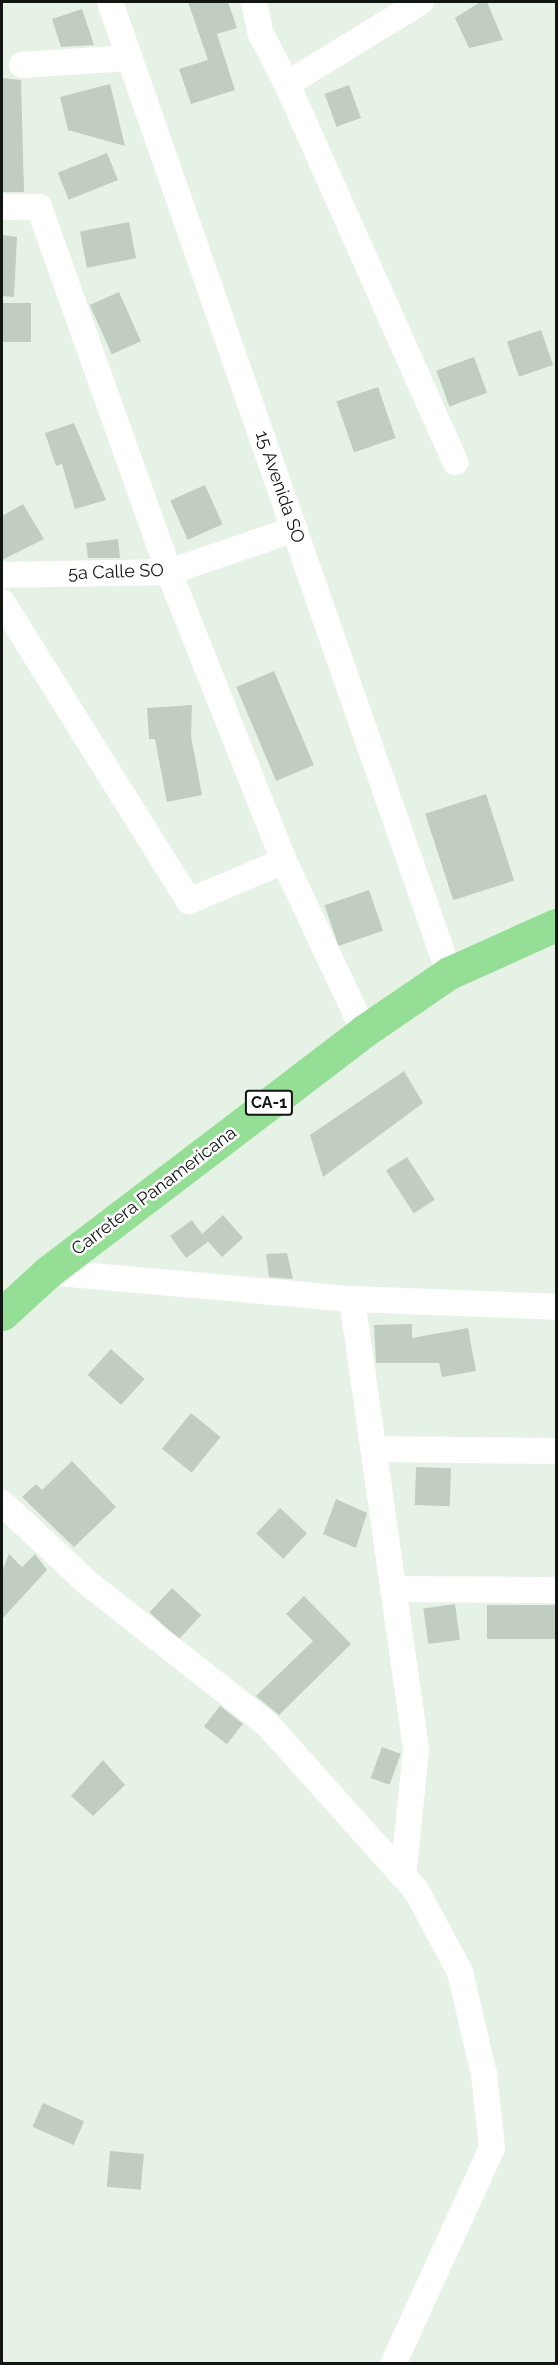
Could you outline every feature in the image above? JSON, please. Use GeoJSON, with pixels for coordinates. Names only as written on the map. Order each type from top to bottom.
{"type":"FeatureCollection","features":[{"type":"Feature","properties":{"kind":"highway","name":"Carretera Panamericana"},"geometry":{"type":"LineString","coordinates":[[2,1314],[48,1272],[364,1030],[449,973],[556,925]]}},
{"type":"Feature","properties":{"kind":"street","name":"15 Avenida SO"},"geometry":{"type":"LineString","coordinates":[[110,2],[296,529],[449,973]]}},
{"type":"Feature","properties":{"kind":"street"},"geometry":{"type":"LineString","coordinates":[[254,2],[261,34],[287,84],[455,462]]}},
{"type":"Feature","properties":{"kind":"street"},"geometry":{"type":"LineString","coordinates":[[287,84],[421,2]]}},
{"type":"Feature","properties":{"kind":"street"},"geometry":{"type":"LineString","coordinates":[[22,65],[130,58]]}},
{"type":"Feature","properties":{"kind":"street"},"geometry":{"type":"LineString","coordinates":[[2,207],[39,207],[169,572],[284,861],[364,1030]]}},
{"type":"Feature","properties":{"kind":"street","name":"5a Calle SO"},"geometry":{"type":"LineString","coordinates":[[2,575],[169,572],[296,529]]}},
{"type":"Feature","properties":{"kind":"street"},"geometry":{"type":"LineString","coordinates":[[2,602],[189,901],[284,861]]}},
{"type":"Feature","properties":{"kind":"street"},"geometry":{"type":"LineString","coordinates":[[48,1272],[352,1299],[556,1307]]}},
{"type":"Feature","properties":{"kind":"street"},"geometry":{"type":"LineString","coordinates":[[352,1299],[416,1751],[403,1876]]}},
{"type":"Feature","properties":{"kind":"street"},"geometry":{"type":"LineString","coordinates":[[374,1449],[556,1451]]}},
{"type":"Feature","properties":{"kind":"street"},"geometry":{"type":"LineString","coordinates":[[2,1503],[89,1584],[267,1724],[403,1876],[460,1972],[484,2074],[492,2148],[393,2364]]}},
{"type":"Feature","properties":{"kind":"street"},"geometry":{"type":"LineString","coordinates":[[393,1589],[556,1590]]}},
{"type":"Feature","properties":{"kind":"building"},"geometry":{"type":"Polygon","coordinates":[[[188,2],[228,2],[237,28],[217,34],[235,90],[191,104],[179,69],[208,60],[188,2]]]}},
{"type":"Feature","properties":{"kind":"building"},"geometry":{"type":"Polygon","coordinates":[[[480,2],[487,2],[503,40],[469,48],[455,18],[480,2]]]}},
{"type":"Feature","properties":{"kind":"building"},"geometry":{"type":"Polygon","coordinates":[[[82,9],[94,45],[61,47],[52,19],[82,9]]]}},
{"type":"Feature","properties":{"kind":"building"},"geometry":{"type":"Polygon","coordinates":[[[2,78],[21,80],[24,192],[2,192],[2,78]]]}},
{"type":"Feature","properties":{"kind":"building"},"geometry":{"type":"Polygon","coordinates":[[[110,84],[125,146],[68,130],[60,97],[110,84]]]}},
{"type":"Feature","properties":{"kind":"building"},"geometry":{"type":"Polygon","coordinates":[[[349,85],[361,118],[337,127],[325,94],[349,85]]]}},
{"type":"Feature","properties":{"kind":"building"},"geometry":{"type":"Polygon","coordinates":[[[107,153],[118,180],[69,200],[58,173],[107,153]]]}},
{"type":"Feature","properties":{"kind":"building"},"geometry":{"type":"Polygon","coordinates":[[[129,222],[136,258],[87,268],[80,232],[129,222]]]}},
{"type":"Feature","properties":{"kind":"building"},"geometry":{"type":"Polygon","coordinates":[[[2,235],[17,237],[14,297],[2,296],[2,235]]]}},
{"type":"Feature","properties":{"kind":"building"},"geometry":{"type":"Polygon","coordinates":[[[119,292],[141,341],[112,354],[90,305],[119,292]]]}},
{"type":"Feature","properties":{"kind":"building"},"geometry":{"type":"Polygon","coordinates":[[[2,303],[31,303],[31,342],[2,342],[2,303]]]}},
{"type":"Feature","properties":{"kind":"building"},"geometry":{"type":"Polygon","coordinates":[[[541,330],[553,365],[519,377],[507,342],[541,330]]]}},
{"type":"Feature","properties":{"kind":"building"},"geometry":{"type":"Polygon","coordinates":[[[474,357],[487,393],[449,406],[436,371],[474,357]]]}},
{"type":"Feature","properties":{"kind":"building"},"geometry":{"type":"Polygon","coordinates":[[[378,387],[396,438],[354,452],[336,401],[378,387]]]}},
{"type":"Feature","properties":{"kind":"building"},"geometry":{"type":"Polygon","coordinates":[[[74,423],[106,500],[75,509],[62,464],[56,466],[45,433],[74,423]]]}},
{"type":"Feature","properties":{"kind":"building"},"geometry":{"type":"Polygon","coordinates":[[[205,485],[222,524],[188,540],[170,500],[205,485]]]}},
{"type":"Feature","properties":{"kind":"building"},"geometry":{"type":"Polygon","coordinates":[[[23,504],[44,539],[2,560],[2,516],[23,504]]]}},
{"type":"Feature","properties":{"kind":"building"},"geometry":{"type":"Polygon","coordinates":[[[118,539],[120,558],[88,558],[86,543],[118,539]]]}},
{"type":"Feature","properties":{"kind":"building"},"geometry":{"type":"Polygon","coordinates":[[[274,671],[314,765],[276,781],[236,687],[274,671]]]}},
{"type":"Feature","properties":{"kind":"building"},"geometry":{"type":"Polygon","coordinates":[[[192,705],[191,736],[202,795],[167,802],[155,739],[149,739],[147,708],[192,705]]]}},
{"type":"Feature","properties":{"kind":"building"},"geometry":{"type":"Polygon","coordinates":[[[486,794],[514,881],[453,900],[425,814],[486,794]]]}},
{"type":"Feature","properties":{"kind":"building"},"geometry":{"type":"Polygon","coordinates":[[[369,890],[383,931],[339,946],[325,905],[369,890]]]}},
{"type":"Feature","properties":{"kind":"building"},"geometry":{"type":"Polygon","coordinates":[[[404,1071],[423,1103],[323,1177],[310,1135],[404,1071]]]}},
{"type":"Feature","properties":{"kind":"building"},"geometry":{"type":"Polygon","coordinates":[[[407,1157],[435,1200],[414,1213],[386,1171],[407,1157]]]}},
{"type":"Feature","properties":{"kind":"building"},"geometry":{"type":"Polygon","coordinates":[[[223,1215],[243,1238],[222,1257],[203,1236],[208,1242],[186,1258],[170,1236],[192,1220],[202,1234],[223,1215]]]}},
{"type":"Feature","properties":{"kind":"building"},"geometry":{"type":"Polygon","coordinates":[[[287,1253],[293,1279],[269,1277],[266,1254],[287,1253]]]}},
{"type":"Feature","properties":{"kind":"building"},"geometry":{"type":"Polygon","coordinates":[[[412,1324],[412,1338],[468,1328],[476,1371],[442,1377],[439,1363],[376,1363],[374,1325],[412,1324]]]}},
{"type":"Feature","properties":{"kind":"building"},"geometry":{"type":"Polygon","coordinates":[[[111,1349],[144,1379],[121,1405],[88,1375],[111,1349]]]}},
{"type":"Feature","properties":{"kind":"building"},"geometry":{"type":"Polygon","coordinates":[[[191,1413],[221,1437],[192,1473],[162,1449],[191,1413]]]}},
{"type":"Feature","properties":{"kind":"building"},"geometry":{"type":"Polygon","coordinates":[[[72,1461],[116,1507],[74,1547],[22,1497],[36,1484],[42,1490],[72,1461]]]}},
{"type":"Feature","properties":{"kind":"building"},"geometry":{"type":"Polygon","coordinates":[[[416,1467],[451,1468],[450,1506],[415,1505],[416,1467]]]}},
{"type":"Feature","properties":{"kind":"building"},"geometry":{"type":"Polygon","coordinates":[[[336,1499],[367,1513],[356,1548],[323,1534],[336,1499]]]}},
{"type":"Feature","properties":{"kind":"building"},"geometry":{"type":"Polygon","coordinates":[[[280,1508],[307,1533],[283,1559],[256,1534],[280,1508]]]}},
{"type":"Feature","properties":{"kind":"building"},"geometry":{"type":"Polygon","coordinates":[[[9,1554],[22,1567],[35,1554],[47,1570],[2,1619],[2,1571],[9,1554]]]}},
{"type":"Feature","properties":{"kind":"building"},"geometry":{"type":"Polygon","coordinates":[[[172,1588],[201,1615],[179,1639],[149,1612],[172,1588]]]}},
{"type":"Feature","properties":{"kind":"building"},"geometry":{"type":"Polygon","coordinates":[[[304,1596],[351,1644],[279,1715],[256,1696],[313,1641],[286,1614],[304,1596]]]}},
{"type":"Feature","properties":{"kind":"building"},"geometry":{"type":"Polygon","coordinates":[[[455,1604],[460,1640],[428,1644],[423,1608],[455,1604]]]}},
{"type":"Feature","properties":{"kind":"building"},"geometry":{"type":"Polygon","coordinates":[[[487,1605],[556,1605],[556,1639],[487,1639],[487,1605]]]}},
{"type":"Feature","properties":{"kind":"building"},"geometry":{"type":"Polygon","coordinates":[[[220,1706],[243,1724],[227,1744],[204,1726],[220,1706]]]}},
{"type":"Feature","properties":{"kind":"building"},"geometry":{"type":"Polygon","coordinates":[[[382,1747],[401,1754],[390,1785],[371,1778],[382,1747]]]}},
{"type":"Feature","properties":{"kind":"building"},"geometry":{"type":"Polygon","coordinates":[[[103,1760],[125,1785],[93,1816],[71,1796],[103,1760]]]}},
{"type":"Feature","properties":{"kind":"building"},"geometry":{"type":"Polygon","coordinates":[[[43,2103],[84,2121],[74,2145],[32,2127],[43,2103]]]}},
{"type":"Feature","properties":{"kind":"building"},"geometry":{"type":"Polygon","coordinates":[[[110,2151],[144,2154],[141,2190],[107,2187],[110,2151]]]}}]}
